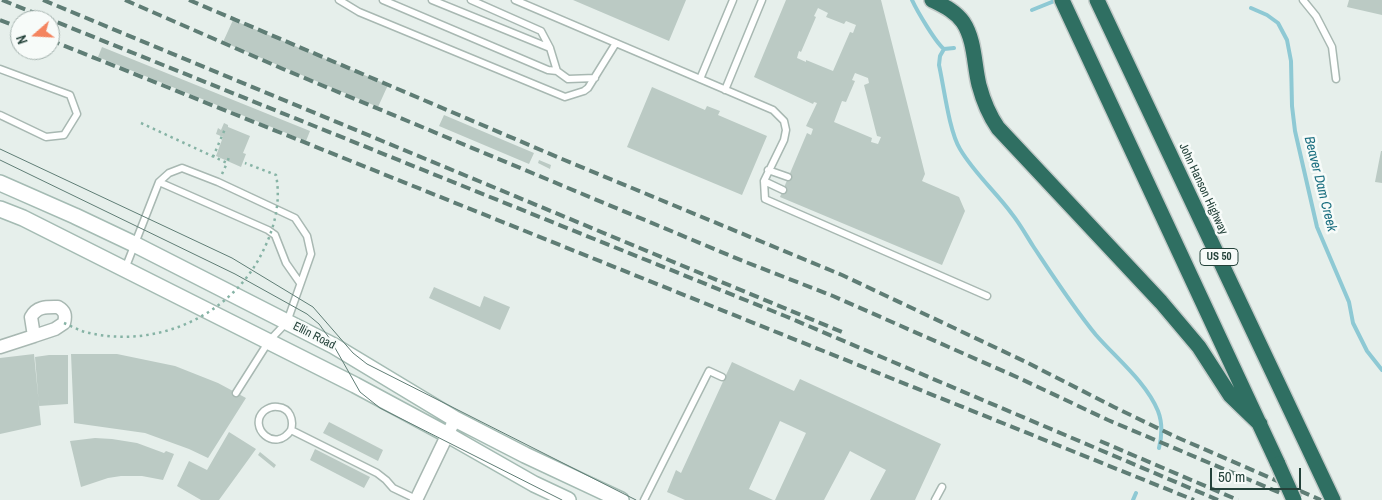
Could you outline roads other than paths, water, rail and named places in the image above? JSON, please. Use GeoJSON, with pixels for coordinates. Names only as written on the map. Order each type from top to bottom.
{"type":"FeatureCollection","features":[{"type":"Feature","properties":{"kind":"highway"},"geometry":{"type":"LineString","coordinates":[[932,0],[949,8],[963,22],[972,41],[979,86],[990,115],[998,128],[1161,302],[1199,347],[1230,396],[1260,424]]}},
{"type":"Feature","properties":{"kind":"highway","name":"US 50"},"geometry":{"type":"LineString","coordinates":[[1062,0],[1294,500]]}},
{"type":"Feature","properties":{"kind":"highway","name":"John Hanson Highway"},"geometry":{"type":"LineString","coordinates":[[1097,0],[1330,493]]}},
{"type":"Feature","properties":{"kind":"street","name":"Ellin Road"},"geometry":{"type":"LineString","coordinates":[[0,183],[134,244],[287,322],[334,346],[455,419],[525,455],[621,500]]}},
{"type":"Feature","properties":{"kind":"street","name":"Ellin Road"},"geometry":{"type":"LineString","coordinates":[[0,209],[23,218],[269,341],[448,435],[534,484],[568,500]]}},
{"type":"Feature","properties":{"kind":"street"},"geometry":{"type":"LineString","coordinates":[[0,347],[34,336],[56,328],[64,323],[66,316],[64,310],[58,306],[41,308],[34,311],[30,317],[34,336]]}},
{"type":"Feature","properties":{"kind":"street"},"geometry":{"type":"LineString","coordinates":[[416,500],[455,419]]}},
{"type":"Feature","properties":{"kind":"lane"},"geometry":{"type":"LineString","coordinates":[[339,0],[359,12],[565,97],[584,91],[595,78],[616,43]]}},
{"type":"Feature","properties":{"kind":"lane"},"geometry":{"type":"LineString","coordinates":[[383,0],[548,70],[557,71],[568,79],[595,78]]}},
{"type":"Feature","properties":{"kind":"lane"},"geometry":{"type":"LineString","coordinates":[[432,0],[550,48]]}},
{"type":"Feature","properties":{"kind":"lane"},"geometry":{"type":"LineString","coordinates":[[471,0],[541,30],[550,48],[557,71]]}},
{"type":"Feature","properties":{"kind":"lane"},"geometry":{"type":"LineString","coordinates":[[515,0],[773,110],[784,121],[786,130],[784,140],[764,181],[765,199],[987,296]]}},
{"type":"Feature","properties":{"kind":"lane"},"geometry":{"type":"LineString","coordinates":[[700,79],[733,0]]}},
{"type":"Feature","properties":{"kind":"lane"},"geometry":{"type":"LineString","coordinates":[[725,90],[762,0]]}},
{"type":"Feature","properties":{"kind":"lane"},"geometry":{"type":"LineString","coordinates":[[1303,0],[1316,16],[1332,47],[1336,79]]}},
{"type":"Feature","properties":{"kind":"lane"},"geometry":{"type":"LineString","coordinates":[[0,69],[70,94],[77,114],[64,135],[46,137],[0,115]]}},
{"type":"Feature","properties":{"kind":"lane"},"geometry":{"type":"LineString","coordinates":[[125,269],[159,182],[169,173],[182,168],[218,182],[294,218],[307,236],[311,254],[287,322],[269,341],[236,393]]}},
{"type":"Feature","properties":{"kind":"lane"},"geometry":{"type":"LineString","coordinates":[[768,170],[788,177]]}},
{"type":"Feature","properties":{"kind":"lane"},"geometry":{"type":"LineString","coordinates":[[764,181],[783,190]]}},
{"type":"Feature","properties":{"kind":"lane"},"geometry":{"type":"LineString","coordinates":[[159,182],[268,230],[275,235],[286,263],[300,284]]}},
{"type":"Feature","properties":{"kind":"lane"},"geometry":{"type":"LineString","coordinates":[[644,500],[709,371],[722,377]]}},
{"type":"Feature","properties":{"kind":"lane"},"geometry":{"type":"LineString","coordinates":[[281,407],[286,410],[292,419],[291,430],[284,438],[273,440],[268,438],[261,430],[259,420],[261,415],[270,408],[281,407]]}},
{"type":"Feature","properties":{"kind":"lane"},"geometry":{"type":"LineString","coordinates":[[291,430],[377,473],[393,488],[416,500]]}},
{"type":"Feature","properties":{"kind":"lane"},"geometry":{"type":"LineString","coordinates":[[935,500],[942,487]]}},
{"type":"Feature","properties":{"kind":"waterway","name":"Beaver Dam Creek"},"geometry":{"type":"LineString","coordinates":[[912,0],[941,46],[944,49],[954,48]]}},
{"type":"Feature","properties":{"kind":"waterway","name":"Beaver Dam Creek"},"geometry":{"type":"LineString","coordinates":[[1032,10],[1057,0]]}},
{"type":"Feature","properties":{"kind":"waterway","name":"Beaver Dam Creek"},"geometry":{"type":"LineString","coordinates":[[1251,8],[1267,15],[1278,23],[1287,40],[1291,61],[1292,106],[1295,131],[1317,227],[1349,302],[1353,323],[1367,351],[1382,370]]}},
{"type":"Feature","properties":{"kind":"waterway"},"geometry":{"type":"LineString","coordinates":[[944,49],[940,56],[939,65],[950,120],[960,149],[1015,218],[1071,302],[1096,335],[1139,381],[1153,400],[1161,421],[1159,448]]}},
{"type":"Feature","properties":{"kind":"waterway"},"geometry":{"type":"LineString","coordinates":[[1133,500],[1136,493]]}},
{"type":"Feature","properties":{"kind":"tram line"},"geometry":{"type":"LineString","coordinates":[[0,149],[232,258],[313,307],[353,353],[367,364],[636,500]]}},
{"type":"Feature","properties":{"kind":"tram line"},"geometry":{"type":"LineString","coordinates":[[0,160],[235,274],[307,314],[319,324],[330,339],[360,392],[380,408],[562,500]]}},
{"type":"Feature","properties":{"kind":"railway"},"geometry":{"type":"LineString","coordinates":[[2,0],[785,316],[1218,500]]}},
{"type":"Feature","properties":{"kind":"railway"},"geometry":{"type":"LineString","coordinates":[[43,0],[842,332]]}},
{"type":"Feature","properties":{"kind":"railway"},"geometry":{"type":"LineString","coordinates":[[125,0],[283,69],[743,261],[833,296],[1019,378],[1108,420],[1297,500]]}},
{"type":"Feature","properties":{"kind":"railway"},"geometry":{"type":"LineString","coordinates":[[189,0],[562,159],[842,275],[1026,362],[1174,436],[1321,500]]}},
{"type":"Feature","properties":{"kind":"railway"},"geometry":{"type":"LineString","coordinates":[[0,20],[10,24]]}},
{"type":"Feature","properties":{"kind":"railway"},"geometry":{"type":"LineString","coordinates":[[60,44],[1194,500]]}},
{"type":"Feature","properties":{"kind":"railway"},"geometry":{"type":"LineString","coordinates":[[1100,441],[1238,500]]}}]}
